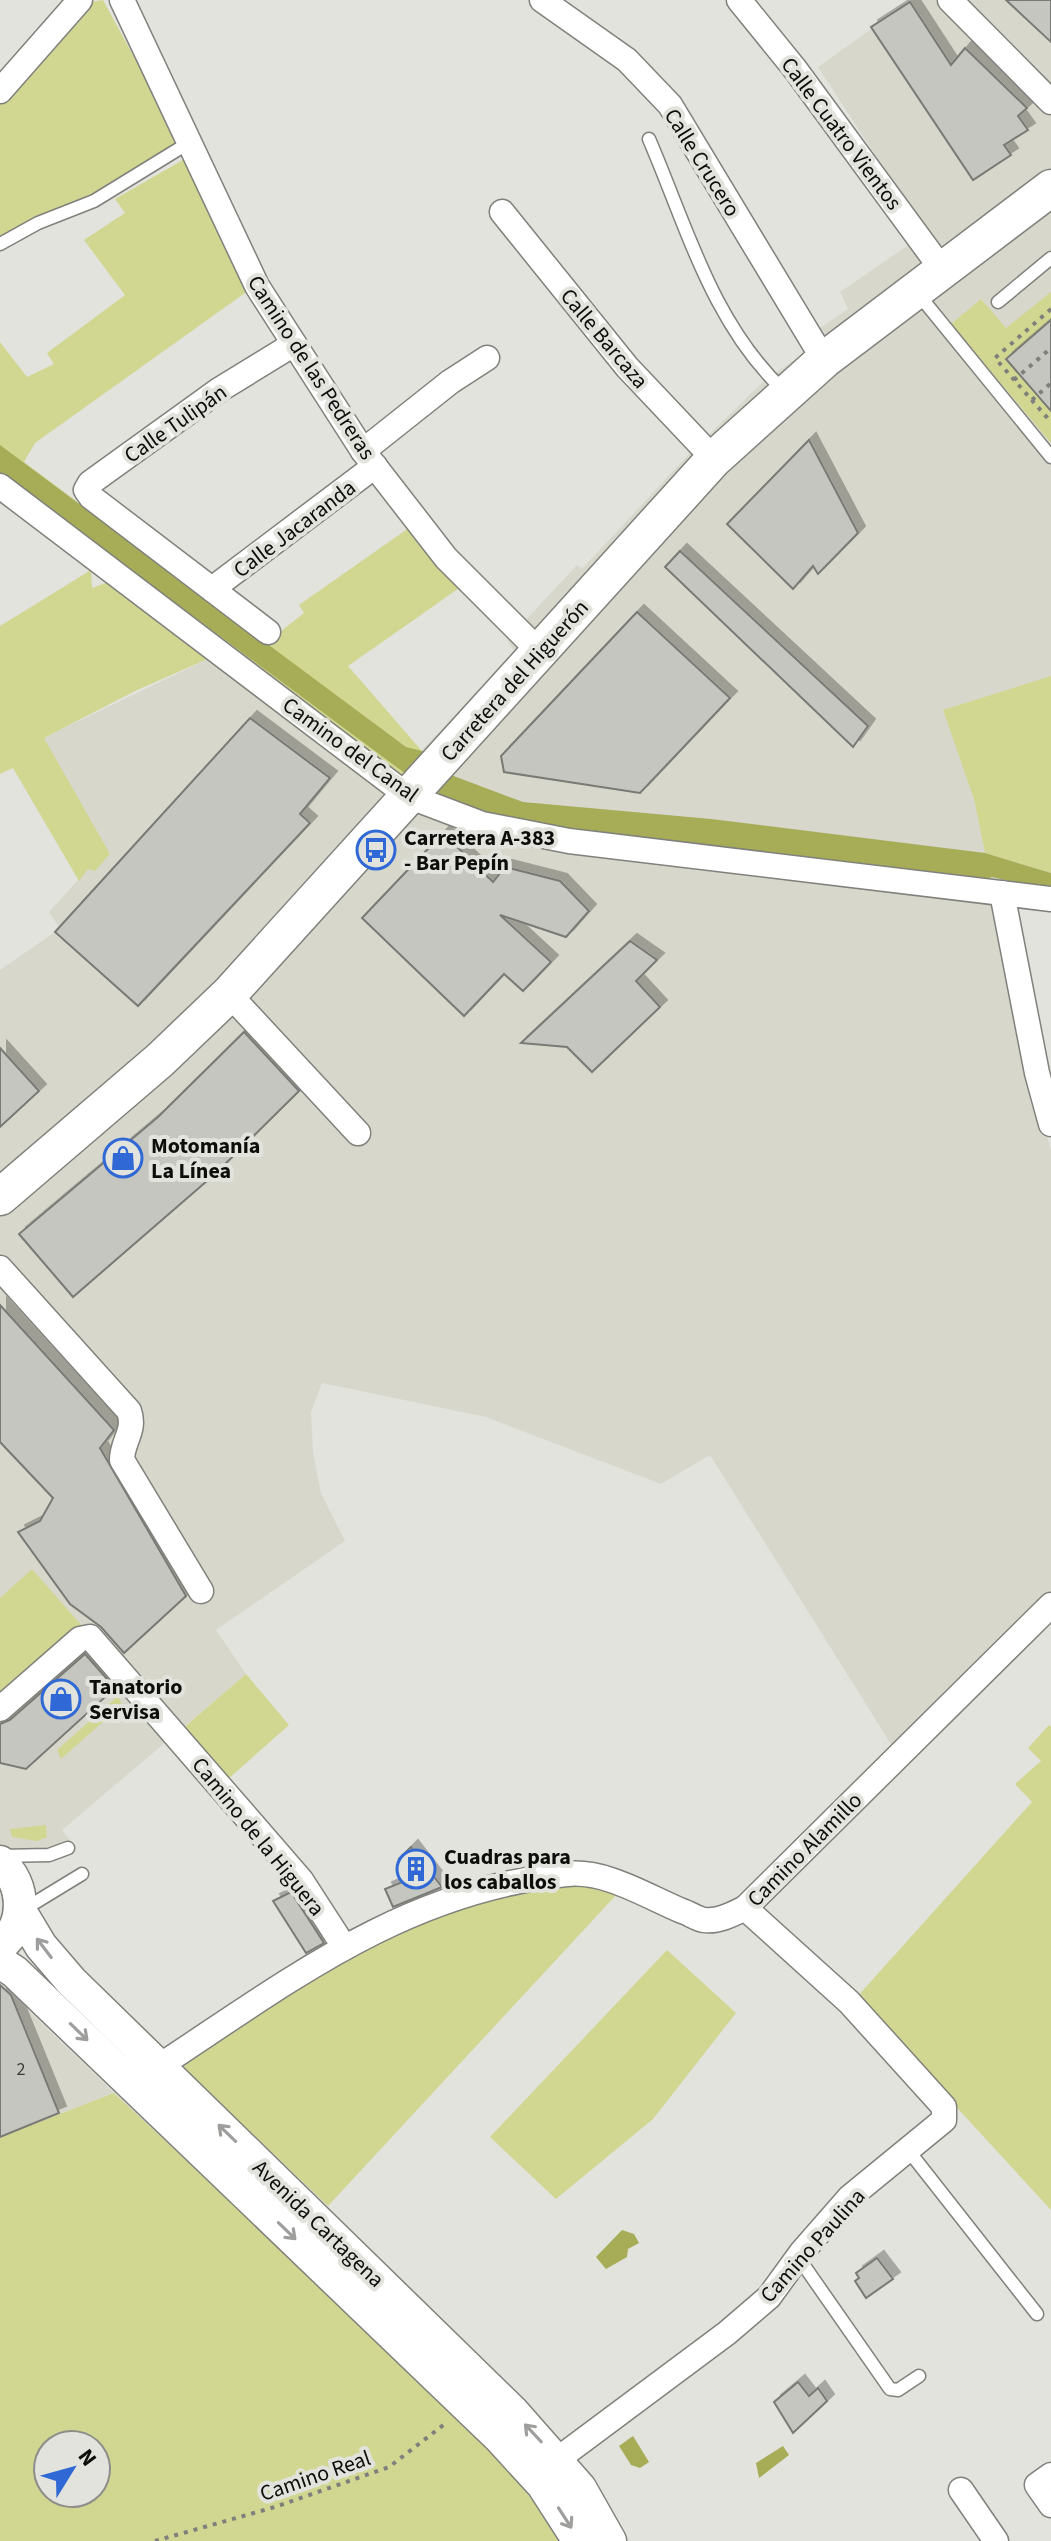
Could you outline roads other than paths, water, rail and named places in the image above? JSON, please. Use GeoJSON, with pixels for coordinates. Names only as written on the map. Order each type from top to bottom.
{"type":"FeatureCollection","features":[{"type":"Feature","properties":{"kind":"main road","name":"Carretera del Higuerón"},"geometry":{"type":"LineString","coordinates":[[0,1197],[160,1060],[229,994],[714,459],[824,360],[928,278],[1051,188]]}},
{"type":"Feature","properties":{"kind":"main road","name":"Avenida Cartagena"},"geometry":{"type":"LineString","coordinates":[[0,1862],[14,1878],[20,1911],[41,1946],[71,1981],[558,2459],[580,2488],[610,2541]]}},
{"type":"Feature","properties":{"kind":"main road"},"geometry":{"type":"LineString","coordinates":[[0,1946],[16,1927],[20,1911]]}},
{"type":"Feature","properties":{"kind":"main road","name":"Avenida Cartagena"},"geometry":{"type":"LineString","coordinates":[[0,1962],[15,1972],[467,2406],[543,2485],[579,2541]]}},
{"type":"Feature","properties":{"kind":"street"},"geometry":{"type":"LineString","coordinates":[[0,91],[80,0]]}},
{"type":"Feature","properties":{"kind":"street","name":"Camino de las Pedreras"},"geometry":{"type":"LineString","coordinates":[[122,0],[257,286],[294,344],[369,459],[446,558],[540,652]]}},
{"type":"Feature","properties":{"kind":"street","name":"Calle Crucero"},"geometry":{"type":"LineString","coordinates":[[542,0],[627,60],[670,105],[824,360]]}},
{"type":"Feature","properties":{"kind":"street","name":"Calle Cuatro Vientos"},"geometry":{"type":"LineString","coordinates":[[739,0],[795,69],[928,278]]}},
{"type":"Feature","properties":{"kind":"street"},"geometry":{"type":"LineString","coordinates":[[950,0],[1051,102]]}},
{"type":"Feature","properties":{"kind":"street","name":"Calle Barcaza"},"geometry":{"type":"LineString","coordinates":[[502,212],[627,367],[714,459]]}},
{"type":"Feature","properties":{"kind":"street","name":"Calle Tulipán"},"geometry":{"type":"LineString","coordinates":[[212,589],[88,494],[90,483],[219,390],[294,344]]}},
{"type":"Feature","properties":{"kind":"street","name":"Calle Jacaranda"},"geometry":{"type":"LineString","coordinates":[[212,589],[369,459],[450,382],[487,358]]}},
{"type":"Feature","properties":{"kind":"street","name":"Camino del Canal"},"geometry":{"type":"LineString","coordinates":[[0,486],[408,796],[482,824],[569,841],[1051,899]]}},
{"type":"Feature","properties":{"kind":"street"},"geometry":{"type":"LineString","coordinates":[[212,589],[268,632]]}},
{"type":"Feature","properties":{"kind":"street"},"geometry":{"type":"LineString","coordinates":[[1002,893],[1037,1073],[1051,1124]]}},
{"type":"Feature","properties":{"kind":"street"},"geometry":{"type":"LineString","coordinates":[[229,994],[358,1133]]}},
{"type":"Feature","properties":{"kind":"street"},"geometry":{"type":"LineString","coordinates":[[0,1268],[129,1411],[132,1430],[122,1452],[122,1460],[201,1591]]}},
{"type":"Feature","properties":{"kind":"street","name":"Camino Alamillo"},"geometry":{"type":"LineString","coordinates":[[158,2067],[343,1945],[413,1912],[475,1891],[567,1874],[597,1874],[705,1920],[726,1917],[745,1908],[1051,1605]]}},
{"type":"Feature","properties":{"kind":"street","name":"Camino de la Higuera"},"geometry":{"type":"LineString","coordinates":[[0,1709],[80,1639],[90,1637],[301,1880],[343,1945]]}},
{"type":"Feature","properties":{"kind":"street","name":"Camino Paulina"},"geometry":{"type":"LineString","coordinates":[[558,2459],[727,2333],[769,2297],[798,2257],[850,2197],[944,2120],[944,2107],[849,2002],[745,1908]]}},
{"type":"Feature","properties":{"kind":"street"},"geometry":{"type":"LineString","coordinates":[[1051,2475],[1037,2485],[1051,2505]]}},
{"type":"Feature","properties":{"kind":"street"},"geometry":{"type":"LineString","coordinates":[[961,2490],[996,2541]]}},
{"type":"Feature","properties":{"kind":"lane"},"geometry":{"type":"LineString","coordinates":[[649,139],[712,292],[733,333],[786,393]]}},
{"type":"Feature","properties":{"kind":"lane"},"geometry":{"type":"LineString","coordinates":[[0,244],[38,223],[94,201],[191,142]]}},
{"type":"Feature","properties":{"kind":"lane"},"geometry":{"type":"LineString","coordinates":[[998,302],[1051,258]]}},
{"type":"Feature","properties":{"kind":"lane"},"geometry":{"type":"LineString","coordinates":[[928,278],[1051,457]]}},
{"type":"Feature","properties":{"kind":"lane"},"geometry":{"type":"LineString","coordinates":[[0,1856],[49,1855],[68,1848]]}},
{"type":"Feature","properties":{"kind":"lane"},"geometry":{"type":"LineString","coordinates":[[20,1911],[82,1874]]}},
{"type":"Feature","properties":{"kind":"lane"},"geometry":{"type":"LineString","coordinates":[[908,2150],[1037,2314]]}},
{"type":"Feature","properties":{"kind":"lane"},"geometry":{"type":"LineString","coordinates":[[798,2257],[890,2389],[898,2390],[919,2376]]}},
{"type":"Feature","properties":{"kind":"place","name":"Carretera A-383 - Bar Pepín"},"geometry":{"type":"Point","coordinates":[376,850]}},
{"type":"Feature","properties":{"kind":"place","name":"Motomanía La Línea"},"geometry":{"type":"Point","coordinates":[123,1158]}},
{"type":"Feature","properties":{"kind":"place","name":"Tanatorio Servisa"},"geometry":{"type":"Point","coordinates":[61,1699]}},
{"type":"Feature","properties":{"kind":"place","name":"Cuadras para los caballos"},"geometry":{"type":"Point","coordinates":[416,1869]}}]}
